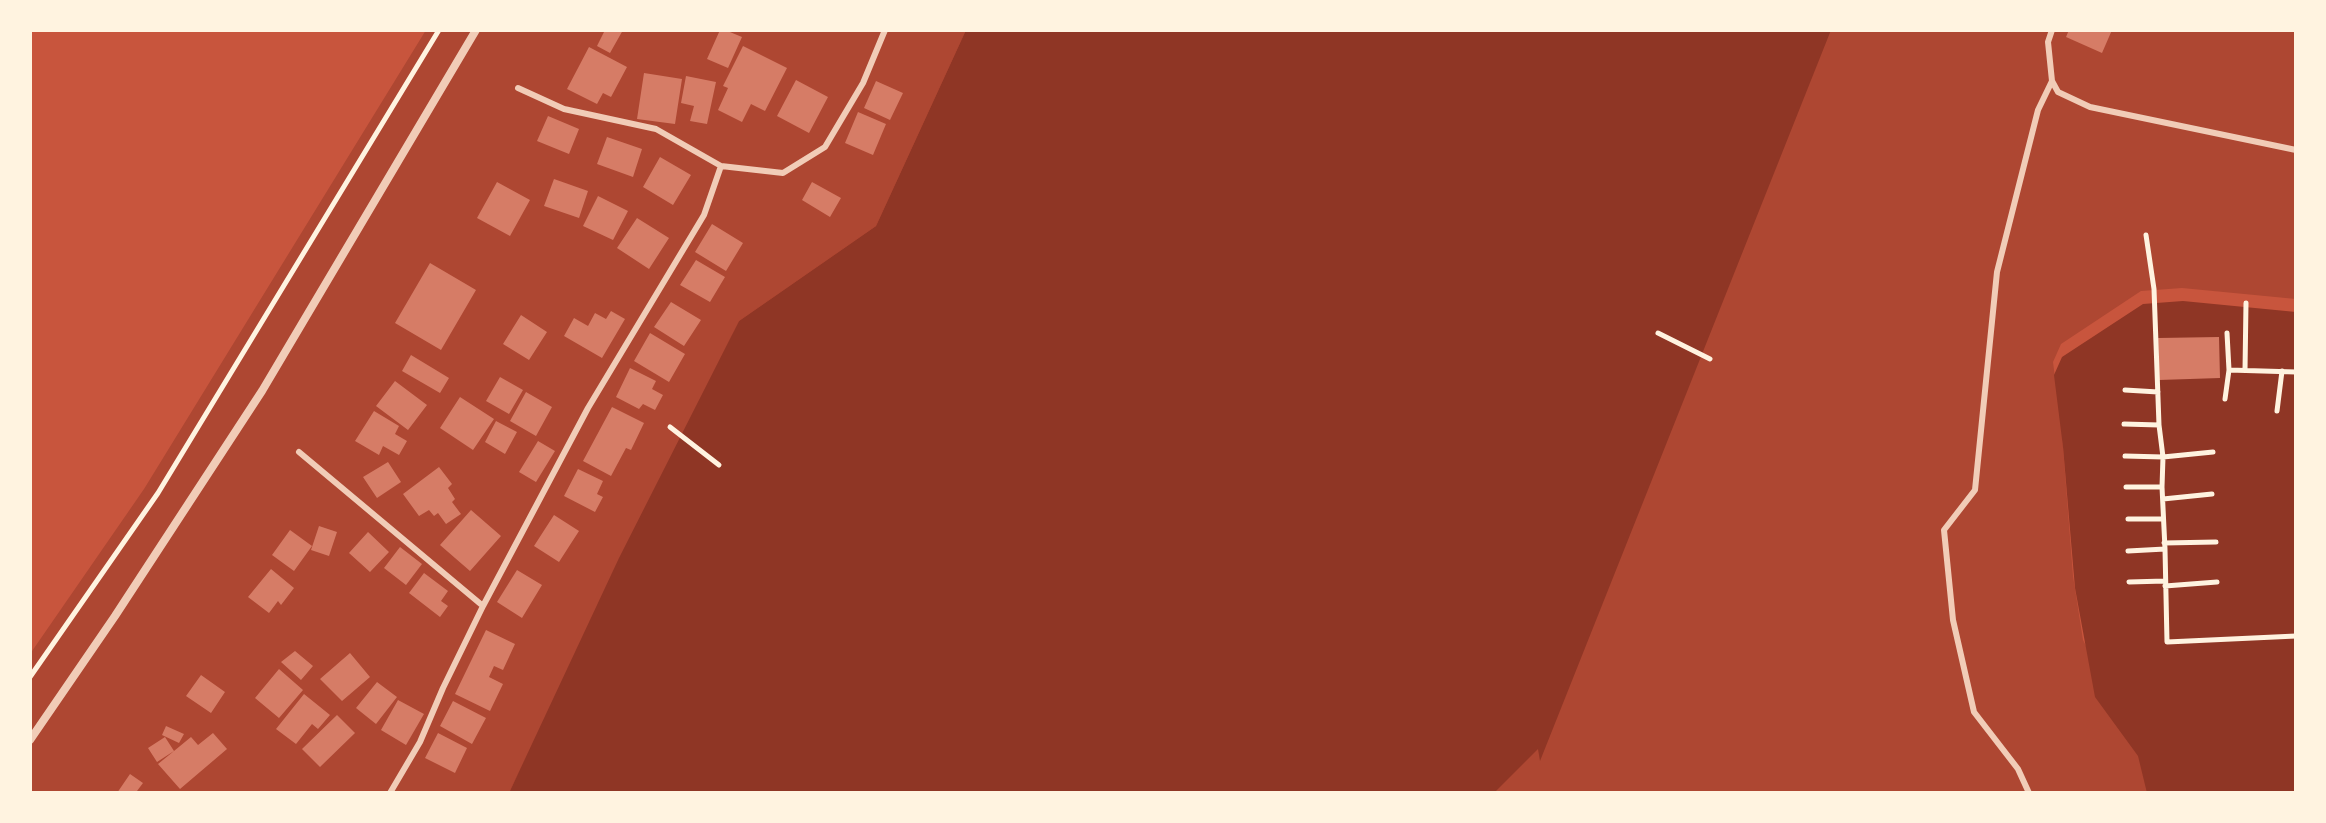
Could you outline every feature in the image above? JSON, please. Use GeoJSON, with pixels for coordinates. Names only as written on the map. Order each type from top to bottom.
{"type":"FeatureCollection","features":[{"type":"Feature","properties":{"kind":"street"},"geometry":{"type":"LineString","coordinates":[[30,740],[262,391],[476,30]]}},
{"type":"Feature","properties":{"kind":"lane"},"geometry":{"type":"LineString","coordinates":[[518,88],[564,109],[656,129],[721,166],[783,173],[825,147],[863,83],[885,30]]}},
{"type":"Feature","properties":{"kind":"lane"},"geometry":{"type":"LineString","coordinates":[[2052,30],[2048,42],[2052,81],[2058,92],[2090,107],[2296,150]]}},
{"type":"Feature","properties":{"kind":"lane"},"geometry":{"type":"LineString","coordinates":[[2029,793],[2018,769],[1974,712],[1953,620],[1944,530],[1975,490],[1997,272],[2038,110],[2052,81]]}},
{"type":"Feature","properties":{"kind":"lane"},"geometry":{"type":"LineString","coordinates":[[390,793],[420,742],[483,606],[588,408],[704,215],[721,166]]}},
{"type":"Feature","properties":{"kind":"lane"},"geometry":{"type":"LineString","coordinates":[[299,452],[483,606]]}},
{"type":"Feature","properties":{"kind":"path"},"geometry":{"type":"LineString","coordinates":[[30,677],[158,493],[439,30]]}},
{"type":"Feature","properties":{"kind":"path"},"geometry":{"type":"LineString","coordinates":[[2146,235],[2154,289],[2163,457],[2167,642],[2296,636]]}},
{"type":"Feature","properties":{"kind":"path"},"geometry":{"type":"LineString","coordinates":[[2245,370],[2246,303]]}},
{"type":"Feature","properties":{"kind":"path"},"geometry":{"type":"LineString","coordinates":[[1658,333],[1710,359]]}},
{"type":"Feature","properties":{"kind":"path"},"geometry":{"type":"LineString","coordinates":[[2225,399],[2229,370],[2227,333]]}},
{"type":"Feature","properties":{"kind":"path"},"geometry":{"type":"LineString","coordinates":[[2229,370],[2296,372]]}},
{"type":"Feature","properties":{"kind":"path"},"geometry":{"type":"LineString","coordinates":[[2277,411],[2282,371]]}},
{"type":"Feature","properties":{"kind":"path"},"geometry":{"type":"LineString","coordinates":[[2125,390],[2158,392]]}},
{"type":"Feature","properties":{"kind":"path"},"geometry":{"type":"LineString","coordinates":[[2124,424],[2159,425]]}},
{"type":"Feature","properties":{"kind":"path"},"geometry":{"type":"LineString","coordinates":[[670,427],[719,465]]}},
{"type":"Feature","properties":{"kind":"path"},"geometry":{"type":"LineString","coordinates":[[2125,456],[2163,457],[2213,452]]}},
{"type":"Feature","properties":{"kind":"path"},"geometry":{"type":"LineString","coordinates":[[2126,487],[2162,487]]}},
{"type":"Feature","properties":{"kind":"path"},"geometry":{"type":"LineString","coordinates":[[2163,499],[2212,494]]}},
{"type":"Feature","properties":{"kind":"path"},"geometry":{"type":"LineString","coordinates":[[2128,519],[2163,519]]}},
{"type":"Feature","properties":{"kind":"path"},"geometry":{"type":"LineString","coordinates":[[2128,551],[2216,542]]}},
{"type":"Feature","properties":{"kind":"path"},"geometry":{"type":"LineString","coordinates":[[2129,582],[2217,582]]}},
{"type":"Feature","properties":{"kind":"shaded area"},"geometry":{"type":"Polygon","coordinates":[[[426,30],[966,30],[876,226],[739,321],[509,793],[30,793],[30,654],[144,489],[426,30]]]}},
{"type":"Feature","properties":{"kind":"shaded area"},"geometry":{"type":"Polygon","coordinates":[[[966,30],[1831,30],[1540,761],[1538,749],[1494,793],[509,793],[619,558],[739,321],[876,226],[966,30]]]}},
{"type":"Feature","properties":{"kind":"shaded area"},"geometry":{"type":"Polygon","coordinates":[[[1820,30],[2296,30],[2296,299],[2182,288],[2141,291],[2061,344],[2053,362],[2073,576],[2083,640],[2136,744],[2148,793],[1491,793],[1820,30]]]}},
{"type":"Feature","properties":{"kind":"shaded area"},"geometry":{"type":"Polygon","coordinates":[[[2183,301],[2296,312],[2296,793],[2147,793],[2138,756],[2095,697],[2075,588],[2054,375],[2062,357],[2143,304],[2183,301]]]}},
{"type":"Feature","properties":{"kind":"building"},"geometry":{"type":"Polygon","coordinates":[[[605,30],[623,30],[610,53],[597,46],[605,30]]]}},
{"type":"Feature","properties":{"kind":"building"},"geometry":{"type":"Polygon","coordinates":[[[720,30],[742,37],[728,68],[707,59],[720,30]]]}},
{"type":"Feature","properties":{"kind":"building"},"geometry":{"type":"Polygon","coordinates":[[[2069,30],[2112,30],[2102,53],[2066,37],[2069,30]]]}},
{"type":"Feature","properties":{"kind":"building"},"geometry":{"type":"Polygon","coordinates":[[[743,46],[787,68],[765,111],[751,104],[742,122],[718,110],[728,88],[723,86],[743,46]]]}},
{"type":"Feature","properties":{"kind":"building"},"geometry":{"type":"Polygon","coordinates":[[[589,47],[627,67],[611,97],[603,93],[597,104],[567,89],[589,47]]]}},
{"type":"Feature","properties":{"kind":"building"},"geometry":{"type":"Polygon","coordinates":[[[644,73],[682,79],[675,124],[637,119],[644,73]]]}},
{"type":"Feature","properties":{"kind":"building"},"geometry":{"type":"Polygon","coordinates":[[[686,76],[716,82],[707,124],[690,121],[694,106],[681,103],[686,76]]]}},
{"type":"Feature","properties":{"kind":"building"},"geometry":{"type":"Polygon","coordinates":[[[796,80],[828,97],[809,133],[777,116],[796,80]]]}},
{"type":"Feature","properties":{"kind":"building"},"geometry":{"type":"Polygon","coordinates":[[[876,81],[903,93],[890,120],[864,108],[876,81]]]}},
{"type":"Feature","properties":{"kind":"building"},"geometry":{"type":"Polygon","coordinates":[[[858,112],[886,124],[873,155],[845,143],[858,112]]]}},
{"type":"Feature","properties":{"kind":"building"},"geometry":{"type":"Polygon","coordinates":[[[548,116],[579,129],[569,154],[537,141],[548,116]]]}},
{"type":"Feature","properties":{"kind":"building"},"geometry":{"type":"Polygon","coordinates":[[[607,137],[642,149],[633,177],[597,164],[607,137]]]}},
{"type":"Feature","properties":{"kind":"building"},"geometry":{"type":"Polygon","coordinates":[[[660,157],[691,175],[673,205],[643,187],[660,157]]]}},
{"type":"Feature","properties":{"kind":"building"},"geometry":{"type":"Polygon","coordinates":[[[554,179],[588,191],[579,218],[544,206],[554,179]]]}},
{"type":"Feature","properties":{"kind":"building"},"geometry":{"type":"Polygon","coordinates":[[[497,182],[530,200],[510,236],[477,218],[497,182]]]}},
{"type":"Feature","properties":{"kind":"building"},"geometry":{"type":"Polygon","coordinates":[[[812,182],[841,198],[830,217],[802,200],[812,182]]]}},
{"type":"Feature","properties":{"kind":"building"},"geometry":{"type":"Polygon","coordinates":[[[598,196],[628,211],[613,240],[583,226],[598,196]]]}},
{"type":"Feature","properties":{"kind":"building"},"geometry":{"type":"Polygon","coordinates":[[[637,218],[669,238],[649,269],[617,248],[637,218]]]}},
{"type":"Feature","properties":{"kind":"building"},"geometry":{"type":"Polygon","coordinates":[[[712,224],[743,243],[726,271],[695,252],[712,224]]]}},
{"type":"Feature","properties":{"kind":"building"},"geometry":{"type":"Polygon","coordinates":[[[696,260],[725,277],[710,302],[680,285],[696,260]]]}},
{"type":"Feature","properties":{"kind":"building"},"geometry":{"type":"Polygon","coordinates":[[[430,263],[476,290],[441,350],[395,323],[430,263]]]}},
{"type":"Feature","properties":{"kind":"building"},"geometry":{"type":"Polygon","coordinates":[[[671,302],[701,320],[684,346],[654,327],[671,302]]]}},
{"type":"Feature","properties":{"kind":"building"},"geometry":{"type":"Polygon","coordinates":[[[611,311],[625,319],[602,358],[564,336],[574,318],[588,326],[595,313],[606,319],[611,311]]]}},
{"type":"Feature","properties":{"kind":"building"},"geometry":{"type":"Polygon","coordinates":[[[521,315],[547,332],[529,360],[503,344],[521,315]]]}},
{"type":"Feature","properties":{"kind":"building"},"geometry":{"type":"Polygon","coordinates":[[[650,333],[685,354],[669,382],[634,361],[650,333]]]}},
{"type":"Feature","properties":{"kind":"building"},"geometry":{"type":"Polygon","coordinates":[[[2219,337],[2220,378],[2159,380],[2158,338],[2219,337]]]}},
{"type":"Feature","properties":{"kind":"building"},"geometry":{"type":"Polygon","coordinates":[[[411,355],[449,378],[440,393],[402,371],[411,355]]]}},
{"type":"Feature","properties":{"kind":"building"},"geometry":{"type":"Polygon","coordinates":[[[630,368],[656,381],[652,389],[663,395],[655,410],[643,404],[639,409],[616,397],[630,368]]]}},
{"type":"Feature","properties":{"kind":"building"},"geometry":{"type":"Polygon","coordinates":[[[500,377],[523,390],[509,414],[486,401],[500,377]]]}},
{"type":"Feature","properties":{"kind":"building"},"geometry":{"type":"Polygon","coordinates":[[[395,381],[427,405],[408,430],[376,406],[395,381]]]}},
{"type":"Feature","properties":{"kind":"building"},"geometry":{"type":"Polygon","coordinates":[[[526,392],[552,407],[536,436],[510,421],[526,392]]]}},
{"type":"Feature","properties":{"kind":"building"},"geometry":{"type":"Polygon","coordinates":[[[460,397],[494,419],[473,450],[440,428],[460,397]]]}},
{"type":"Feature","properties":{"kind":"building"},"geometry":{"type":"Polygon","coordinates":[[[612,407],[644,423],[631,450],[626,448],[611,476],[583,461],[612,407]]]}},
{"type":"Feature","properties":{"kind":"building"},"geometry":{"type":"Polygon","coordinates":[[[374,411],[399,426],[395,434],[407,441],[399,455],[383,446],[379,455],[355,441],[374,411]]]}},
{"type":"Feature","properties":{"kind":"building"},"geometry":{"type":"Polygon","coordinates":[[[496,421],[517,432],[505,454],[485,442],[496,421]]]}},
{"type":"Feature","properties":{"kind":"building"},"geometry":{"type":"Polygon","coordinates":[[[538,441],[555,451],[536,482],[519,472],[538,441]]]}},
{"type":"Feature","properties":{"kind":"building"},"geometry":{"type":"Polygon","coordinates":[[[388,462],[401,482],[377,498],[363,477],[388,462]]]}},
{"type":"Feature","properties":{"kind":"building"},"geometry":{"type":"Polygon","coordinates":[[[439,467],[452,484],[448,488],[455,499],[452,502],[461,514],[446,524],[438,513],[434,516],[429,510],[419,516],[403,494],[439,467]]]}},
{"type":"Feature","properties":{"kind":"building"},"geometry":{"type":"Polygon","coordinates":[[[578,469],[603,481],[597,494],[603,497],[595,512],[564,496],[578,469]]]}},
{"type":"Feature","properties":{"kind":"building"},"geometry":{"type":"Polygon","coordinates":[[[471,510],[501,536],[470,571],[440,545],[471,510]]]}},
{"type":"Feature","properties":{"kind":"building"},"geometry":{"type":"Polygon","coordinates":[[[554,515],[579,531],[559,562],[534,546],[554,515]]]}},
{"type":"Feature","properties":{"kind":"building"},"geometry":{"type":"Polygon","coordinates":[[[319,526],[337,532],[329,556],[311,550],[319,526]]]}},
{"type":"Feature","properties":{"kind":"building"},"geometry":{"type":"Polygon","coordinates":[[[290,530],[312,546],[294,571],[272,555],[290,530]]]}},
{"type":"Feature","properties":{"kind":"building"},"geometry":{"type":"Polygon","coordinates":[[[368,532],[389,552],[370,572],[349,553],[368,532]]]}},
{"type":"Feature","properties":{"kind":"building"},"geometry":{"type":"Polygon","coordinates":[[[400,547],[422,564],[406,585],[384,568],[400,547]]]}},
{"type":"Feature","properties":{"kind":"building"},"geometry":{"type":"Polygon","coordinates":[[[271,569],[294,588],[281,605],[278,601],[269,613],[248,597],[271,569]]]}},
{"type":"Feature","properties":{"kind":"building"},"geometry":{"type":"Polygon","coordinates":[[[517,570],[542,585],[522,618],[497,602],[517,570]]]}},
{"type":"Feature","properties":{"kind":"building"},"geometry":{"type":"Polygon","coordinates":[[[424,573],[448,591],[441,601],[448,606],[440,617],[409,593],[424,573]]]}},
{"type":"Feature","properties":{"kind":"building"},"geometry":{"type":"Polygon","coordinates":[[[486,630],[515,644],[503,670],[494,666],[489,677],[503,684],[490,711],[455,694],[486,630]]]}},
{"type":"Feature","properties":{"kind":"building"},"geometry":{"type":"Polygon","coordinates":[[[295,651],[313,666],[301,680],[281,662],[295,651]]]}},
{"type":"Feature","properties":{"kind":"building"},"geometry":{"type":"Polygon","coordinates":[[[350,653],[370,677],[342,701],[320,679],[350,653]]]}},
{"type":"Feature","properties":{"kind":"building"},"geometry":{"type":"Polygon","coordinates":[[[279,669],[303,690],[279,718],[255,698],[279,669]]]}},
{"type":"Feature","properties":{"kind":"building"},"geometry":{"type":"Polygon","coordinates":[[[201,675],[225,692],[211,713],[186,696],[201,675]]]}},
{"type":"Feature","properties":{"kind":"building"},"geometry":{"type":"Polygon","coordinates":[[[377,682],[397,697],[376,724],[356,708],[377,682]]]}},
{"type":"Feature","properties":{"kind":"building"},"geometry":{"type":"Polygon","coordinates":[[[304,694],[330,715],[318,729],[312,724],[296,744],[276,729],[304,694]]]}},
{"type":"Feature","properties":{"kind":"building"},"geometry":{"type":"Polygon","coordinates":[[[398,700],[424,714],[406,745],[381,730],[398,700]]]}},
{"type":"Feature","properties":{"kind":"building"},"geometry":{"type":"Polygon","coordinates":[[[453,701],[486,718],[472,744],[440,726],[453,701]]]}},
{"type":"Feature","properties":{"kind":"building"},"geometry":{"type":"Polygon","coordinates":[[[337,715],[355,733],[320,767],[302,749],[337,715]]]}},
{"type":"Feature","properties":{"kind":"building"},"geometry":{"type":"Polygon","coordinates":[[[166,726],[184,734],[179,743],[162,735],[166,726]]]}},
{"type":"Feature","properties":{"kind":"building"},"geometry":{"type":"Polygon","coordinates":[[[213,733],[227,749],[180,789],[158,764],[191,737],[198,745],[213,733]]]}},
{"type":"Feature","properties":{"kind":"building"},"geometry":{"type":"Polygon","coordinates":[[[438,733],[467,748],[455,773],[425,758],[438,733]]]}},
{"type":"Feature","properties":{"kind":"building"},"geometry":{"type":"Polygon","coordinates":[[[165,737],[174,751],[157,762],[148,748],[165,737]]]}},
{"type":"Feature","properties":{"kind":"building"},"geometry":{"type":"Polygon","coordinates":[[[130,774],[143,783],[137,791],[140,793],[117,793],[130,774]]]}}]}
